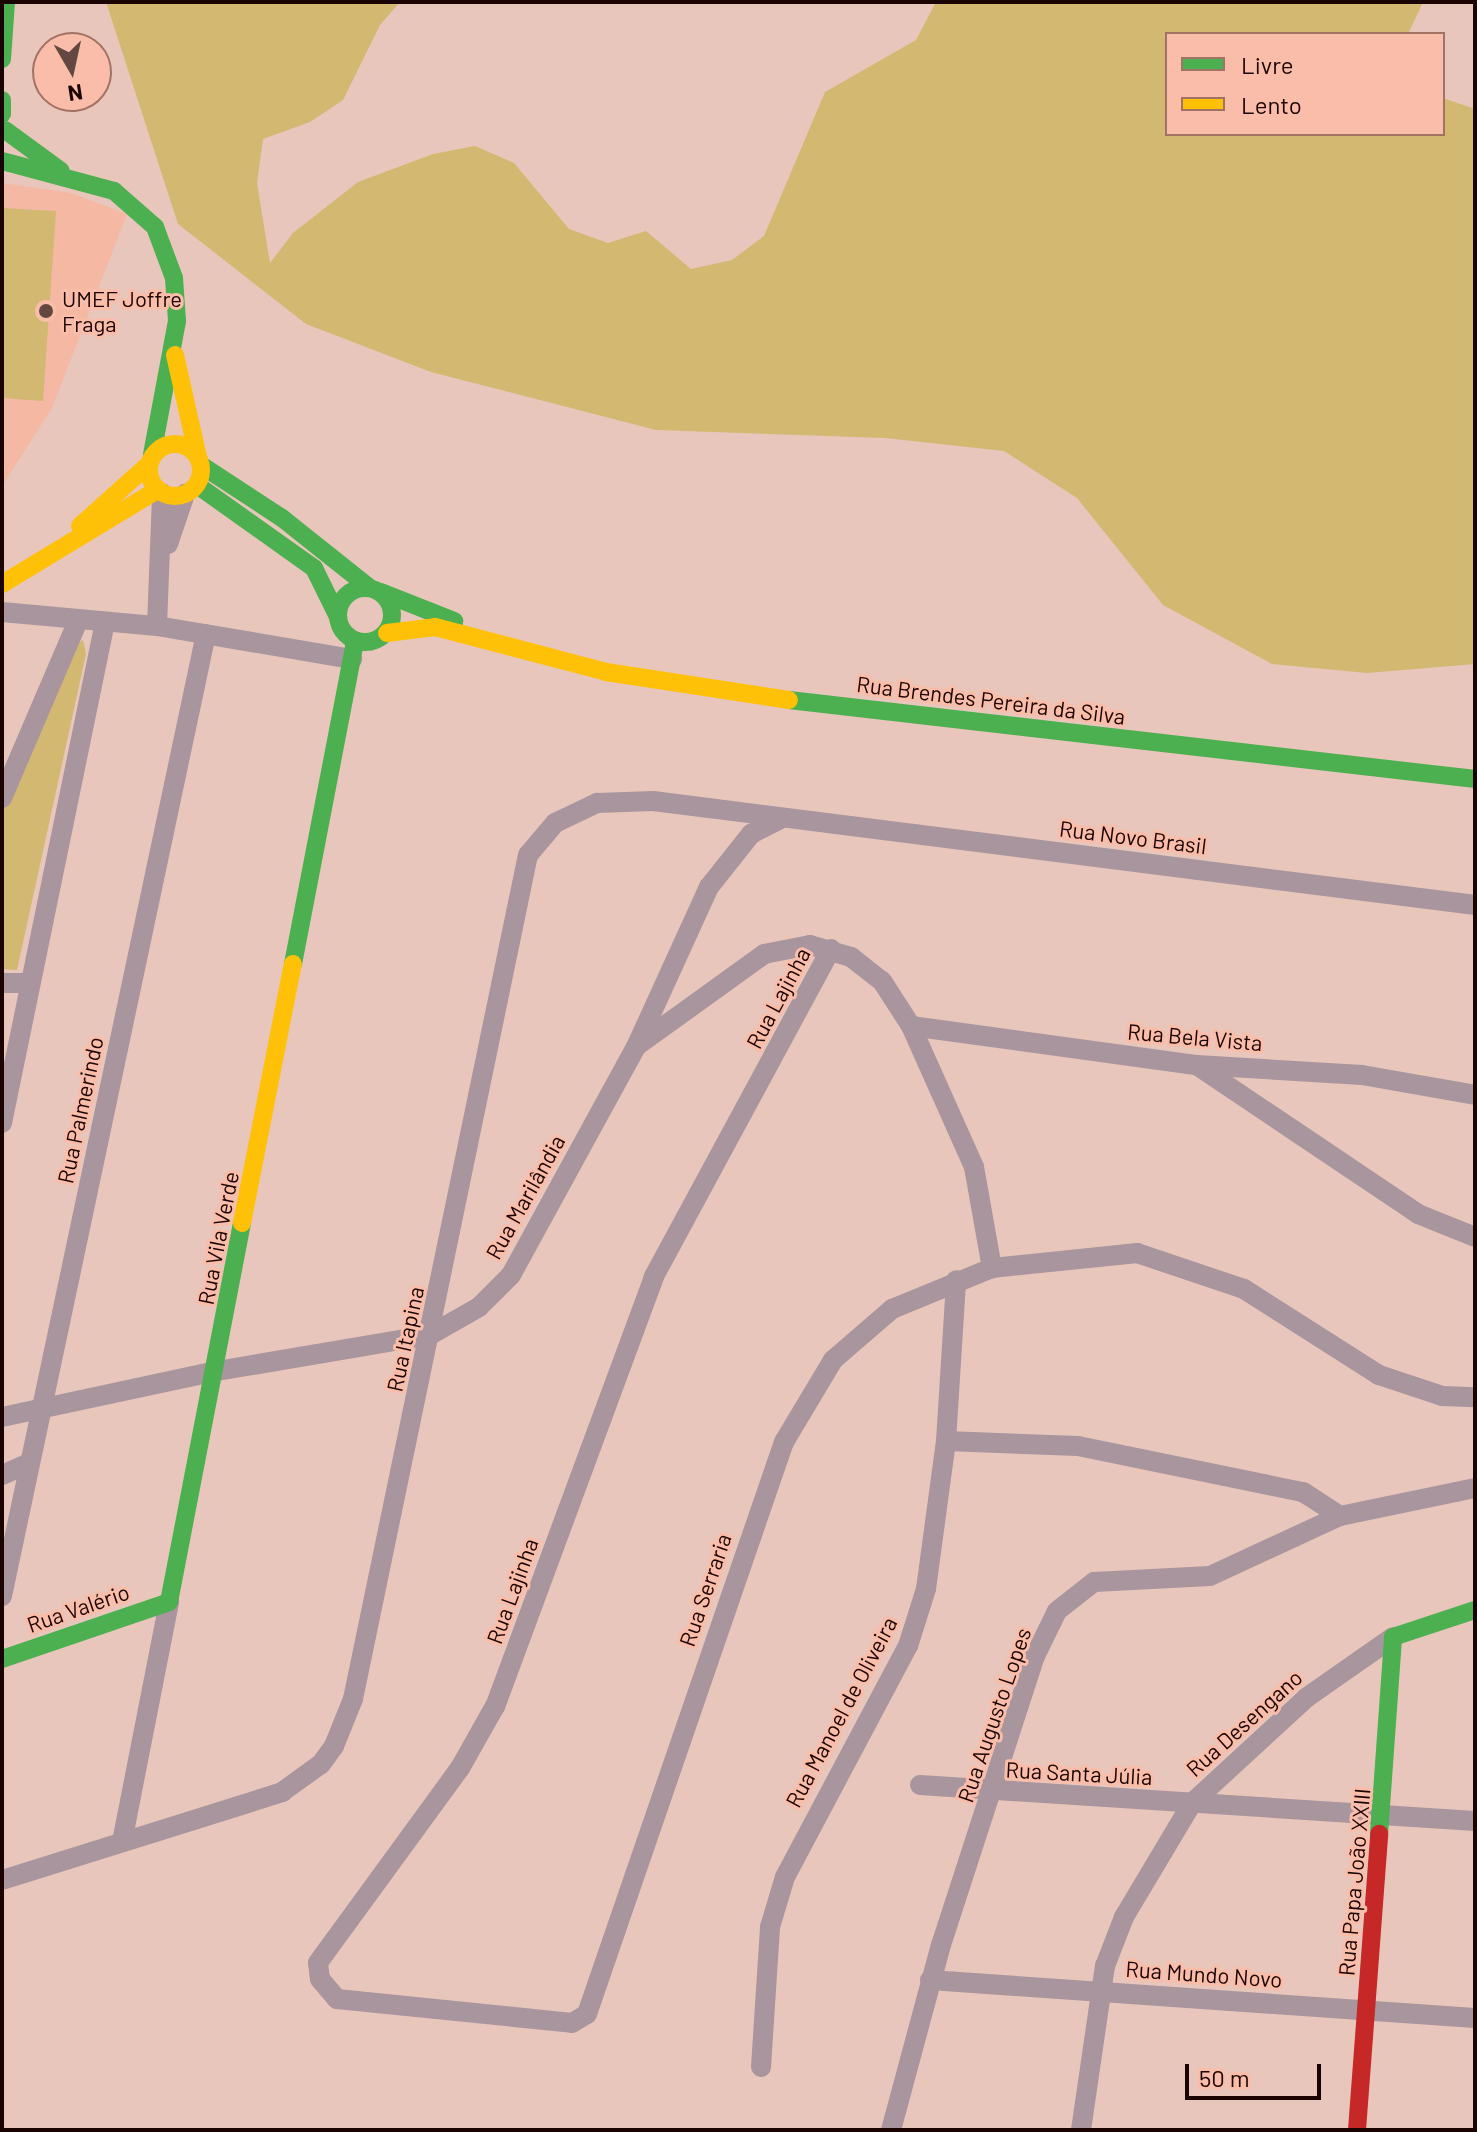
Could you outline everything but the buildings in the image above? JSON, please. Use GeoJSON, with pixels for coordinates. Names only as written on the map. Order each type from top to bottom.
{"type":"FeatureCollection","features":[{"type":"Feature","properties":{"kind":"main road"},"geometry":{"type":"LineString","coordinates":[[2,59],[6,2]]}},
{"type":"Feature","properties":{"kind":"main road"},"geometry":{"type":"LineString","coordinates":[[2,100],[3,127],[83,180],[131,201],[155,227],[174,278],[174,352],[151,459],[155,494]]}},
{"type":"Feature","properties":{"kind":"main road"},"geometry":{"type":"LineString","coordinates":[[2,161],[83,180]]}},
{"type":"Feature","properties":{"kind":"main road"},"geometry":{"type":"LineString","coordinates":[[174,352],[200,461],[191,490]]}},
{"type":"Feature","properties":{"kind":"main road"},"geometry":{"type":"LineString","coordinates":[[48,557],[170,444],[200,461]]}},
{"type":"Feature","properties":{"kind":"main road","name":"Rua Brendes Pereira da Silva"},"geometry":{"type":"LineString","coordinates":[[200,461],[282,518],[376,590],[505,644]]}},
{"type":"Feature","properties":{"kind":"main road"},"geometry":{"type":"LineString","coordinates":[[2,584],[155,494],[191,490],[314,568],[354,650],[387,633],[393,611],[376,590],[347,595],[338,617]]}},
{"type":"Feature","properties":{"kind":"main road","name":"Rua Brendes Pereira da Silva"},"geometry":{"type":"LineString","coordinates":[[387,633],[425,625],[606,672],[710,691],[1475,779]]}},
{"type":"Feature","properties":{"kind":"main road","name":"Rua Vila Verde"},"geometry":{"type":"LineString","coordinates":[[169,1602],[217,1371],[354,650]]}},
{"type":"Feature","properties":{"kind":"main road","name":"Rua Valério"},"geometry":{"type":"LineString","coordinates":[[2,1659],[169,1602]]}},
{"type":"Feature","properties":{"kind":"main road","name":"Rua Desengano"},"geometry":{"type":"LineString","coordinates":[[1393,1637],[1475,1610]]}},
{"type":"Feature","properties":{"kind":"main road","name":"Rua Papa João XXIII"},"geometry":{"type":"LineString","coordinates":[[1357,2130],[1383,1816],[1393,1637]]}},
{"type":"Feature","properties":{"kind":"street"},"geometry":{"type":"LineString","coordinates":[[164,555],[191,490]]}},
{"type":"Feature","properties":{"kind":"street"},"geometry":{"type":"LineString","coordinates":[[155,494],[164,555],[157,626]]}},
{"type":"Feature","properties":{"kind":"street"},"geometry":{"type":"LineString","coordinates":[[2,612],[157,626],[354,650]]}},
{"type":"Feature","properties":{"kind":"street"},"geometry":{"type":"LineString","coordinates":[[2,798],[78,621]]}},
{"type":"Feature","properties":{"kind":"street"},"geometry":{"type":"LineString","coordinates":[[2,1123],[105,622]]}},
{"type":"Feature","properties":{"kind":"street","name":"Rua Palmerindo"},"geometry":{"type":"LineString","coordinates":[[2,1596],[27,1464],[206,634]]}},
{"type":"Feature","properties":{"kind":"street","name":"Rua Itapina"},"geometry":{"type":"LineString","coordinates":[[2,1880],[282,1792],[321,1764],[334,1746],[353,1699],[536,839],[575,811],[624,800],[786,817]]}},
{"type":"Feature","properties":{"kind":"street","name":"Rua Marilândia"},"geometry":{"type":"LineString","coordinates":[[2,1417],[217,1371],[430,1335],[479,1307],[511,1275],[636,1047],[709,887],[751,834],[786,817]]}},
{"type":"Feature","properties":{"kind":"street","name":"Rua Novo Brasil"},"geometry":{"type":"LineString","coordinates":[[786,817],[1475,905]]}},
{"type":"Feature","properties":{"kind":"street"},"geometry":{"type":"LineString","coordinates":[[636,1047],[764,954],[810,945],[831,949],[876,975],[911,1026],[974,1167],[992,1268]]}},
{"type":"Feature","properties":{"kind":"street","name":"Rua Lajinha"},"geometry":{"type":"LineString","coordinates":[[581,2021],[352,2004],[326,1990],[318,1963],[460,1768],[495,1706],[649,1288],[831,949]]}},
{"type":"Feature","properties":{"kind":"street"},"geometry":{"type":"LineString","coordinates":[[2,983],[30,983]]}},
{"type":"Feature","properties":{"kind":"street","name":"Rua Bela Vista"},"geometry":{"type":"LineString","coordinates":[[911,1026],[1197,1065],[1301,1068],[1475,1095]]}},
{"type":"Feature","properties":{"kind":"street"},"geometry":{"type":"LineString","coordinates":[[1197,1065],[1418,1214],[1475,1237]]}},
{"type":"Feature","properties":{"kind":"street","name":"Rua Serraria"},"geometry":{"type":"LineString","coordinates":[[581,2021],[784,1442],[833,1360],[860,1332],[892,1309],[956,1280],[992,1268],[1107,1252],[1165,1259],[1270,1302],[1379,1375],[1442,1396],[1475,1397]]}},
{"type":"Feature","properties":{"kind":"street","name":"Rua Manoel de Oliveira"},"geometry":{"type":"LineString","coordinates":[[761,2067],[766,1959],[777,1902],[808,1825],[908,1646],[926,1589],[946,1441],[956,1280]]}},
{"type":"Feature","properties":{"kind":"street"},"geometry":{"type":"LineString","coordinates":[[946,1441],[1078,1446],[1303,1492],[1340,1516]]}},
{"type":"Feature","properties":{"kind":"street"},"geometry":{"type":"LineString","coordinates":[[2,1475],[27,1464]]}},
{"type":"Feature","properties":{"kind":"street","name":"Rua Augusto Lopes"},"geometry":{"type":"LineString","coordinates":[[891,2130],[930,1980],[1035,1656],[1057,1611],[1075,1593],[1116,1578],[1210,1576],[1340,1516],[1475,1488]]}},
{"type":"Feature","properties":{"kind":"street","name":"Rua Vila Verde"},"geometry":{"type":"LineString","coordinates":[[122,1842],[169,1602]]}},
{"type":"Feature","properties":{"kind":"street"},"geometry":{"type":"LineString","coordinates":[[1427,1624],[1475,1627]]}},
{"type":"Feature","properties":{"kind":"street","name":"Rua Desengano"},"geometry":{"type":"LineString","coordinates":[[1081,2130],[1098,1991],[1124,1917],[1192,1803],[1306,1698],[1393,1637]]}},
{"type":"Feature","properties":{"kind":"street","name":"Rua Santa Júlia"},"geometry":{"type":"LineString","coordinates":[[920,1785],[993,1793],[1475,1821]]}},
{"type":"Feature","properties":{"kind":"street","name":"Rua Mundo Novo"},"geometry":{"type":"LineString","coordinates":[[930,1980],[1475,2018]]}},
{"type":"Feature","properties":{"kind":"shaded area"},"geometry":{"type":"Polygon","coordinates":[[[106,2],[400,2],[380,25],[343,100],[310,122],[263,139],[257,183],[270,263],[293,233],[358,182],[433,154],[475,146],[514,163],[569,229],[608,243],[646,231],[691,269],[732,260],[764,236],[825,92],[916,40],[936,2],[1423,2],[1409,32],[1165,32],[1165,136],[1445,136],[1445,99],[1475,109],[1475,664],[1367,673],[1272,664],[1163,605],[1077,498],[1004,451],[885,438],[656,430],[431,372],[306,324],[178,224],[106,2]]]}},
{"type":"Feature","properties":{"kind":"shaded area","name":"UMEF Joffre Fraga"},"geometry":{"type":"Polygon","coordinates":[[[2,183],[71,193],[127,214],[52,408],[2,486],[2,183]]]}},
{"type":"Feature","properties":{"kind":"shaded area"},"geometry":{"type":"Polygon","coordinates":[[[2,208],[56,211],[43,401],[2,398],[2,208]]]}},
{"type":"Feature","properties":{"kind":"shaded area"},"geometry":{"type":"Polygon","coordinates":[[[83,640],[86,654],[17,970],[2,969],[2,810],[73,646],[83,640]]]}},
{"type":"Feature","properties":{"kind":"traffic: fast"},"geometry":{"type":"LineString","coordinates":[[2,59],[6,2]]}},
{"type":"Feature","properties":{"kind":"traffic: fast"},"geometry":{"type":"LineString","coordinates":[[2,100],[2,114]]}},
{"type":"Feature","properties":{"kind":"traffic: fast"},"geometry":{"type":"LineString","coordinates":[[5,130],[61,171]]}},
{"type":"Feature","properties":{"kind":"traffic: fast"},"geometry":{"type":"LineString","coordinates":[[2,161],[114,191],[155,227],[174,278],[177,321],[152,455]]}},
{"type":"Feature","properties":{"kind":"traffic: fast"},"geometry":{"type":"LineString","coordinates":[[201,465],[282,518],[370,588]]}},
{"type":"Feature","properties":{"kind":"traffic: fast"},"geometry":{"type":"LineString","coordinates":[[197,485],[314,568],[338,617]]}},
{"type":"Feature","properties":{"kind":"traffic: fast"},"geometry":{"type":"LineString","coordinates":[[365,588],[384,596],[392,615],[384,634],[365,642],[346,634],[338,615],[346,596],[365,588]]}},
{"type":"Feature","properties":{"kind":"traffic: fast"},"geometry":{"type":"LineString","coordinates":[[381,592],[454,621]]}},
{"type":"Feature","properties":{"kind":"traffic: fast"},"geometry":{"type":"LineString","coordinates":[[293,964],[355,641]]}},
{"type":"Feature","properties":{"kind":"traffic: fast"},"geometry":{"type":"LineString","coordinates":[[789,700],[1475,779]]}},
{"type":"Feature","properties":{"kind":"traffic: fast"},"geometry":{"type":"LineString","coordinates":[[2,1659],[169,1602],[242,1223]]}},
{"type":"Feature","properties":{"kind":"traffic: fast"},"geometry":{"type":"LineString","coordinates":[[1379,1834],[1393,1637],[1475,1610]]}},
{"type":"Feature","properties":{"kind":"traffic: slow"},"geometry":{"type":"LineString","coordinates":[[175,355],[198,457]]}},
{"type":"Feature","properties":{"kind":"traffic: slow"},"geometry":{"type":"LineString","coordinates":[[175,444],[194,451],[201,470],[194,489],[175,496],[156,489],[149,470],[156,451],[175,444]]}},
{"type":"Feature","properties":{"kind":"traffic: slow"},"geometry":{"type":"LineString","coordinates":[[80,526],[149,464]]}},
{"type":"Feature","properties":{"kind":"traffic: slow"},"geometry":{"type":"LineString","coordinates":[[2,584],[157,490]]}},
{"type":"Feature","properties":{"kind":"traffic: slow"},"geometry":{"type":"LineString","coordinates":[[387,633],[435,627],[606,672],[789,700]]}},
{"type":"Feature","properties":{"kind":"traffic: slow"},"geometry":{"type":"LineString","coordinates":[[242,1223],[293,964]]}},
{"type":"Feature","properties":{"kind":"traffic: jam"},"geometry":{"type":"LineString","coordinates":[[1357,2130],[1379,1834]]}},
{"type":"Feature","properties":{"kind":"place","name":"UMEF Joffre Fraga"},"geometry":{"type":"Point","coordinates":[46,311]}}]}
